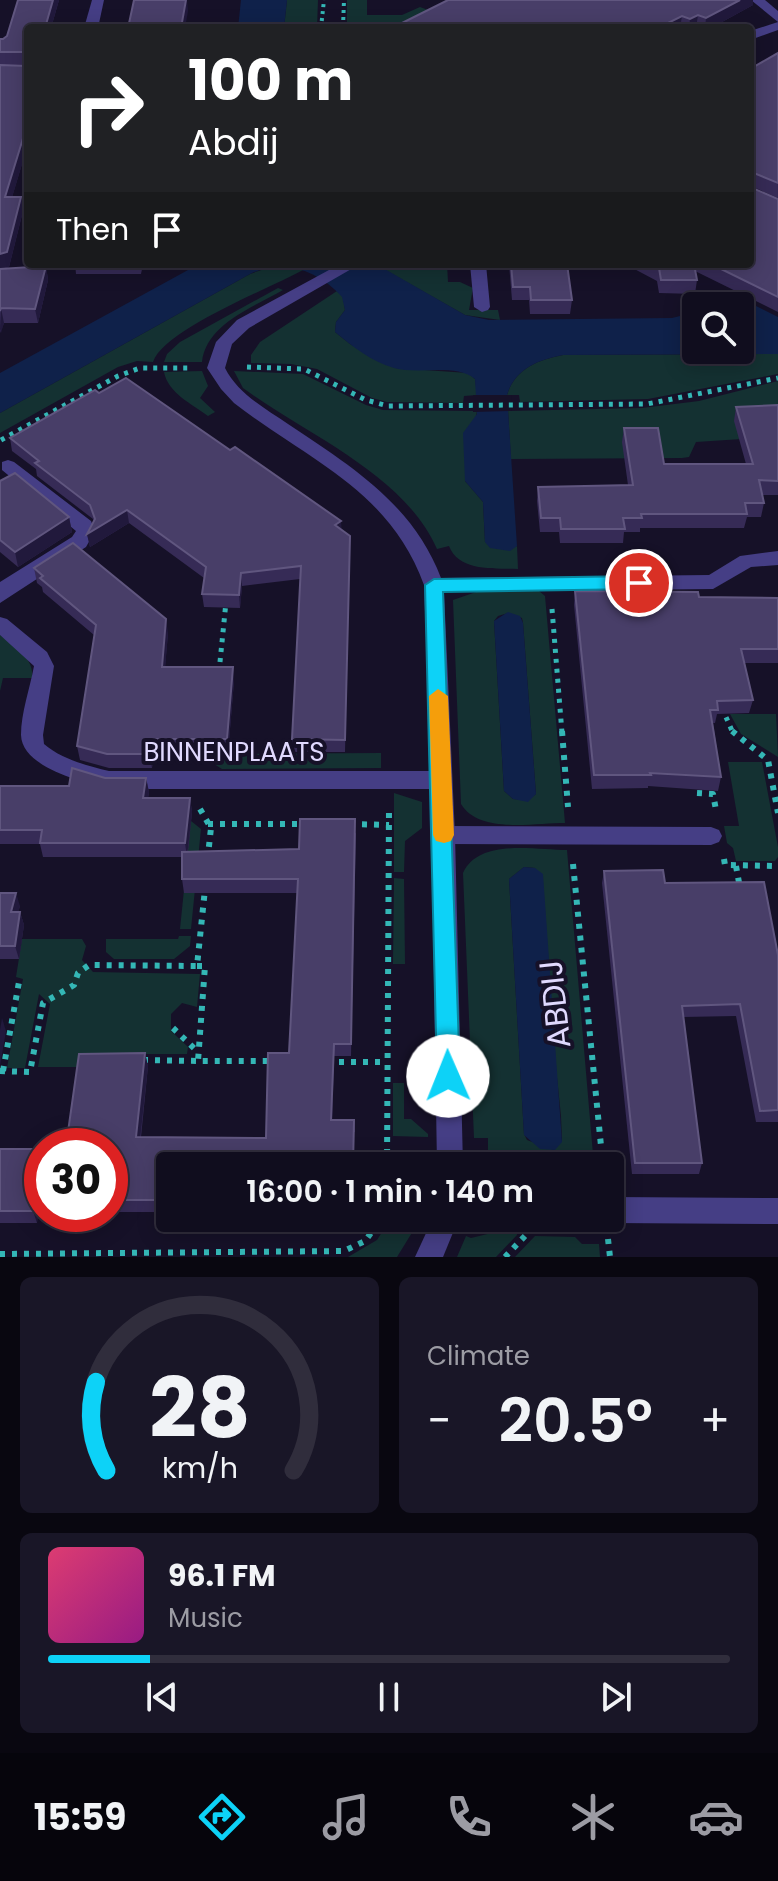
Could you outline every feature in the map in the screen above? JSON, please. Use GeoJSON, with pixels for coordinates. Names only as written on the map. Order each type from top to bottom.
{"type":"FeatureCollection","features":[{"type":"Feature","properties":{"kind":"street"},"geometry":{"type":"LineString","coordinates":[[92,24],[98,0]]}},
{"type":"Feature","properties":{"kind":"street"},"geometry":{"type":"LineString","coordinates":[[757,0],[778,18]]}},
{"type":"Feature","properties":{"kind":"street"},"geometry":{"type":"LineString","coordinates":[[754,35],[778,26]]}},
{"type":"Feature","properties":{"kind":"street"},"geometry":{"type":"LineString","coordinates":[[345,268],[243,324],[224,342],[216,368],[231,393],[375,493],[390,507],[420,546],[434,585],[444,835],[450,1152]]}},
{"type":"Feature","properties":{"kind":"street"},"geometry":{"type":"LineString","coordinates":[[478,268],[482,307]]}},
{"type":"Feature","properties":{"kind":"street"},"geometry":{"type":"LineString","coordinates":[[0,596],[6,588],[79,542],[86,531],[84,526],[8,466]]}},
{"type":"Feature","properties":{"kind":"street"},"geometry":{"type":"LineString","coordinates":[[434,585],[713,582],[747,561],[778,558]]}},
{"type":"Feature","properties":{"kind":"street","name":"BINNENPLAATS"},"geometry":{"type":"LineString","coordinates":[[0,624],[40,657],[44,666],[32,735],[40,753],[109,780],[442,780]]}},
{"type":"Feature","properties":{"kind":"street"},"geometry":{"type":"LineString","coordinates":[[444,835],[711,836]]}},
{"type":"Feature","properties":{"kind":"street"},"geometry":{"type":"LineString","coordinates":[[624,1210],[778,1211]]}},
{"type":"Feature","properties":{"kind":"street"},"geometry":{"type":"LineString","coordinates":[[429,1257],[440,1232]]}},
{"type":"Feature","properties":{"kind":"path"},"geometry":{"type":"LineString","coordinates":[[321,24],[324,0]]}},
{"type":"Feature","properties":{"kind":"path"},"geometry":{"type":"LineString","coordinates":[[343,24],[344,0]]}},
{"type":"Feature","properties":{"kind":"path"},"geometry":{"type":"LineString","coordinates":[[393,24],[406,23]]}},
{"type":"Feature","properties":{"kind":"path"},"geometry":{"type":"LineString","coordinates":[[0,441],[118,376],[140,368],[304,369],[366,400],[388,406],[647,404],[778,378]]}},
{"type":"Feature","properties":{"kind":"path","name":"ABDIJ"},"geometry":{"type":"LineString","coordinates":[[549,583],[602,1152]]}},
{"type":"Feature","properties":{"kind":"path"},"geometry":{"type":"LineString","coordinates":[[217,685],[227,591]]}},
{"type":"Feature","properties":{"kind":"path"},"geometry":{"type":"LineString","coordinates":[[721,705],[728,729],[748,748],[768,760],[778,813]]}},
{"type":"Feature","properties":{"kind":"path"},"geometry":{"type":"LineString","coordinates":[[202,780],[200,812],[211,828],[208,859]]}},
{"type":"Feature","properties":{"kind":"path"},"geometry":{"type":"LineString","coordinates":[[387,1152],[390,780]]}},
{"type":"Feature","properties":{"kind":"path"},"geometry":{"type":"LineString","coordinates":[[208,824],[313,824]]}},
{"type":"Feature","properties":{"kind":"path"},"geometry":{"type":"LineString","coordinates":[[344,824],[389,825]]}},
{"type":"Feature","properties":{"kind":"path"},"geometry":{"type":"LineString","coordinates":[[736,866],[741,896]]}},
{"type":"Feature","properties":{"kind":"path"},"geometry":{"type":"LineString","coordinates":[[197,966],[206,874]]}},
{"type":"Feature","properties":{"kind":"path"},"geometry":{"type":"LineString","coordinates":[[19,982],[2,1071],[30,1072],[43,1003],[48,996],[68,991],[78,980],[78,973],[89,965],[205,966],[198,1057]]}},
{"type":"Feature","properties":{"kind":"path"},"geometry":{"type":"LineString","coordinates":[[173,1028],[198,1057]]}},
{"type":"Feature","properties":{"kind":"path"},"geometry":{"type":"LineString","coordinates":[[128,1060],[198,1057],[276,1061]]}},
{"type":"Feature","properties":{"kind":"path"},"geometry":{"type":"LineString","coordinates":[[323,1062],[386,1062]]}},
{"type":"Feature","properties":{"kind":"path"},"geometry":{"type":"LineString","coordinates":[[0,1254],[344,1251],[365,1241],[372,1232]]}},
{"type":"Feature","properties":{"kind":"path"},"geometry":{"type":"LineString","coordinates":[[505,1257],[529,1232]]}},
{"type":"Feature","properties":{"kind":"green space"},"geometry":{"type":"Polygon","coordinates":[[[287,0],[318,0],[317,24],[284,24],[287,0]]]}},
{"type":"Feature","properties":{"kind":"green space"},"geometry":{"type":"Polygon","coordinates":[[[347,0],[367,0],[367,15],[402,15],[420,7],[428,10],[398,24],[347,22],[347,0]]]}},
{"type":"Feature","properties":{"kind":"green space"},"geometry":{"type":"Polygon","coordinates":[[[267,268],[303,270],[197,323],[161,349],[153,362],[137,361],[118,367],[0,433],[0,413],[250,274],[267,268]]]}},
{"type":"Feature","properties":{"kind":"green space"},"geometry":{"type":"Polygon","coordinates":[[[382,268],[447,268],[448,282],[460,282],[473,288],[469,310],[498,310],[500,320],[465,315],[382,268]]]}},
{"type":"Feature","properties":{"kind":"green space"},"geometry":{"type":"Polygon","coordinates":[[[278,288],[283,290],[222,327],[205,349],[202,362],[164,362],[167,354],[180,342],[278,288]]]}},
{"type":"Feature","properties":{"kind":"green space"},"geometry":{"type":"Polygon","coordinates":[[[337,291],[343,297],[345,310],[336,322],[335,332],[350,344],[395,368],[468,373],[475,379],[477,395],[464,396],[463,403],[387,402],[372,398],[317,369],[291,364],[251,363],[251,355],[260,342],[337,291]]]}},
{"type":"Feature","properties":{"kind":"green space"},"geometry":{"type":"Polygon","coordinates":[[[682,354],[682,364],[754,364],[754,354],[778,354],[778,374],[648,399],[520,402],[519,395],[507,395],[515,378],[528,367],[563,355],[682,354]]]}},
{"type":"Feature","properties":{"kind":"green space"},"geometry":{"type":"Polygon","coordinates":[[[202,371],[208,386],[200,398],[215,412],[208,416],[175,392],[164,372],[202,371]]]}},
{"type":"Feature","properties":{"kind":"green space"},"geometry":{"type":"Polygon","coordinates":[[[234,371],[303,374],[366,405],[383,410],[477,411],[465,481],[483,502],[485,542],[510,549],[517,546],[518,569],[478,567],[461,560],[449,546],[437,549],[422,522],[378,477],[243,388],[234,371]]]}},
{"type":"Feature","properties":{"kind":"green space"},"geometry":{"type":"Polygon","coordinates":[[[778,381],[778,425],[757,438],[696,442],[689,457],[682,458],[511,459],[508,411],[642,408],[699,401],[778,381]]]}},
{"type":"Feature","properties":{"kind":"green space"},"geometry":{"type":"Polygon","coordinates":[[[479,591],[539,591],[545,596],[565,823],[493,823],[480,820],[461,804],[453,600],[479,591]],[[508,613],[494,621],[504,791],[513,799],[528,800],[536,794],[522,618],[508,613]]]}},
{"type":"Feature","properties":{"kind":"green space"},"geometry":{"type":"Polygon","coordinates":[[[0,635],[27,659],[32,678],[3,678],[0,691],[0,635]]]}},
{"type":"Feature","properties":{"kind":"green space"},"geometry":{"type":"Polygon","coordinates":[[[730,714],[776,714],[778,757],[741,734],[730,714]]]}},
{"type":"Feature","properties":{"kind":"green space"},"geometry":{"type":"Polygon","coordinates":[[[381,753],[381,768],[222,769],[214,764],[216,754],[381,753]]]}},
{"type":"Feature","properties":{"kind":"green space"},"geometry":{"type":"Polygon","coordinates":[[[728,762],[762,762],[778,847],[775,861],[736,861],[733,848],[727,843],[724,826],[739,826],[728,762]]]}},
{"type":"Feature","properties":{"kind":"green space"},"geometry":{"type":"Polygon","coordinates":[[[394,793],[422,802],[422,828],[405,841],[404,872],[394,872],[394,793]]]}},
{"type":"Feature","properties":{"kind":"green space"},"geometry":{"type":"Polygon","coordinates":[[[191,821],[201,829],[191,929],[180,929],[191,821]]]}},
{"type":"Feature","properties":{"kind":"green space"},"geometry":{"type":"Polygon","coordinates":[[[494,850],[567,850],[593,1152],[488,1152],[488,1138],[474,1138],[463,873],[471,862],[494,850]],[[524,867],[509,879],[524,1134],[527,1140],[554,1150],[562,1141],[535,868],[524,867]]]}},
{"type":"Feature","properties":{"kind":"green space"},"geometry":{"type":"Polygon","coordinates":[[[394,878],[404,879],[405,964],[393,964],[394,878]]]}},
{"type":"Feature","properties":{"kind":"green space"},"geometry":{"type":"Polygon","coordinates":[[[179,936],[191,936],[190,946],[174,959],[114,959],[106,952],[106,939],[178,939],[179,936]]]}},
{"type":"Feature","properties":{"kind":"green space"},"geometry":{"type":"Polygon","coordinates":[[[22,939],[82,939],[86,946],[82,960],[93,972],[200,974],[197,1007],[182,1003],[171,1014],[171,1031],[188,1047],[187,1054],[143,1054],[141,1067],[38,1067],[50,1004],[39,994],[25,1068],[7,1068],[23,979],[16,977],[22,939]]]}},
{"type":"Feature","properties":{"kind":"green space"},"geometry":{"type":"Polygon","coordinates":[[[393,1083],[404,1083],[404,1119],[411,1119],[428,1137],[393,1136],[393,1083]]]}},
{"type":"Feature","properties":{"kind":"green space"},"geometry":{"type":"Polygon","coordinates":[[[382,1232],[412,1232],[397,1257],[348,1257],[377,1240],[382,1232]]]}},
{"type":"Feature","properties":{"kind":"green space"},"geometry":{"type":"Polygon","coordinates":[[[496,1232],[517,1232],[517,1235],[496,1257],[457,1257],[466,1236],[471,1238],[496,1232]]]}},
{"type":"Feature","properties":{"kind":"green space"},"geometry":{"type":"Polygon","coordinates":[[[535,1236],[575,1237],[582,1244],[599,1244],[600,1257],[515,1257],[535,1236]]]}},
{"type":"Feature","properties":{"kind":"water"},"geometry":{"type":"Polygon","coordinates":[[[241,0],[287,0],[284,24],[238,24],[241,0]]]}},
{"type":"Feature","properties":{"kind":"water"},"geometry":{"type":"Polygon","coordinates":[[[192,268],[268,268],[250,274],[0,413],[0,373],[192,268]]]}},
{"type":"Feature","properties":{"kind":"water"},"geometry":{"type":"Polygon","coordinates":[[[293,268],[383,268],[465,315],[489,320],[682,316],[682,354],[563,355],[528,367],[515,378],[507,395],[517,546],[510,551],[490,548],[485,542],[483,502],[465,481],[463,433],[477,414],[475,379],[447,370],[394,368],[363,353],[335,332],[336,322],[345,310],[342,297],[311,274],[293,268]]]}},
{"type":"Feature","properties":{"kind":"water"},"geometry":{"type":"Polygon","coordinates":[[[754,305],[778,317],[778,354],[754,354],[754,305]]]}},
{"type":"Feature","properties":{"kind":"water"},"geometry":{"type":"Polygon","coordinates":[[[508,612],[520,616],[523,623],[536,794],[528,802],[513,799],[504,791],[494,621],[508,612]]]}},
{"type":"Feature","properties":{"kind":"water"},"geometry":{"type":"Polygon","coordinates":[[[524,867],[535,868],[543,874],[562,1142],[555,1150],[540,1149],[524,1135],[509,879],[524,867]]]}},
{"type":"Feature","properties":{"kind":"pier"},"geometry":{"type":"Polygon","coordinates":[[[473,395],[511,395],[512,411],[473,412],[473,395]]]}},
{"type":"Feature","properties":{"kind":"building"},"geometry":{"type":"Polygon","coordinates":[[[18,0],[53,0],[46,24],[24,24],[24,52],[0,52],[0,39],[7,36],[18,0]]]}},
{"type":"Feature","properties":{"kind":"building"},"geometry":{"type":"Polygon","coordinates":[[[134,0],[186,0],[182,24],[129,24],[134,0]]]}},
{"type":"Feature","properties":{"kind":"building"},"geometry":{"type":"Polygon","coordinates":[[[448,0],[740,0],[706,18],[682,16],[666,24],[400,24],[448,0]]]}},
{"type":"Feature","properties":{"kind":"building"},"geometry":{"type":"Polygon","coordinates":[[[778,53],[778,183],[754,173],[754,67],[778,53]]]}},
{"type":"Feature","properties":{"kind":"building"},"geometry":{"type":"Polygon","coordinates":[[[0,65],[24,66],[24,135],[5,197],[21,197],[7,252],[0,254],[0,65]]]}},
{"type":"Feature","properties":{"kind":"building"},"geometry":{"type":"Polygon","coordinates":[[[754,189],[778,199],[778,297],[719,268],[754,268],[754,189]]]}},
{"type":"Feature","properties":{"kind":"building"},"geometry":{"type":"Polygon","coordinates":[[[45,268],[35,309],[1,308],[0,311],[0,269],[45,268]]]}},
{"type":"Feature","properties":{"kind":"building"},"geometry":{"type":"Polygon","coordinates":[[[511,268],[568,268],[572,300],[531,300],[530,287],[513,287],[511,268]]]}},
{"type":"Feature","properties":{"kind":"building"},"geometry":{"type":"Polygon","coordinates":[[[659,268],[695,268],[697,280],[661,280],[659,268]]]}},
{"type":"Feature","properties":{"kind":"building"},"geometry":{"type":"Polygon","coordinates":[[[126,378],[230,450],[235,447],[341,521],[335,525],[350,536],[345,740],[292,739],[301,566],[241,573],[239,595],[202,594],[206,567],[127,510],[87,534],[95,519],[90,505],[35,463],[39,461],[10,438],[95,390],[99,393],[126,378]]]}},
{"type":"Feature","properties":{"kind":"building"},"geometry":{"type":"Polygon","coordinates":[[[778,405],[778,481],[759,480],[764,503],[745,503],[747,514],[641,514],[642,518],[623,518],[625,529],[561,529],[560,518],[541,518],[538,487],[633,485],[624,428],[658,428],[664,464],[753,464],[736,407],[778,405]]]}},
{"type":"Feature","properties":{"kind":"building"},"geometry":{"type":"Polygon","coordinates":[[[15,473],[69,517],[15,552],[0,540],[0,481],[15,473]]]}},
{"type":"Feature","properties":{"kind":"building"},"geometry":{"type":"Polygon","coordinates":[[[73,543],[166,619],[162,667],[233,667],[227,739],[151,739],[149,754],[107,754],[77,746],[96,625],[40,578],[43,576],[34,568],[73,543]]]}},
{"type":"Feature","properties":{"kind":"building"},"geometry":{"type":"Polygon","coordinates":[[[575,591],[698,592],[699,597],[778,598],[778,649],[741,649],[753,700],[717,701],[718,710],[710,710],[721,777],[650,773],[594,775],[575,591]]]}},
{"type":"Feature","properties":{"kind":"building"},"geometry":{"type":"Polygon","coordinates":[[[72,768],[105,778],[146,778],[143,798],[190,798],[185,843],[40,843],[42,830],[0,830],[0,786],[69,786],[72,768]]]}},
{"type":"Feature","properties":{"kind":"building"},"geometry":{"type":"Polygon","coordinates":[[[300,819],[355,819],[351,1044],[334,1044],[331,1120],[354,1120],[353,1152],[156,1152],[156,1200],[128,1200],[128,1128],[69,1128],[79,1054],[145,1053],[136,1137],[266,1138],[268,1053],[289,1053],[298,879],[182,879],[182,852],[299,849],[300,819]]]}},
{"type":"Feature","properties":{"kind":"building"},"geometry":{"type":"Polygon","coordinates":[[[663,870],[665,883],[764,882],[778,955],[778,1110],[760,1111],[740,1004],[682,1006],[702,1163],[635,1163],[604,871],[663,870]]]}},
{"type":"Feature","properties":{"kind":"building"},"geometry":{"type":"Polygon","coordinates":[[[0,893],[16,893],[11,912],[20,912],[15,946],[0,946],[0,893]]]}},
{"type":"Feature","properties":{"kind":"building"},"geometry":{"type":"Polygon","coordinates":[[[0,1149],[24,1149],[24,1211],[0,1211],[0,1149]]]}},
{"type":"Feature","properties":{"kind":"slow traffic"},"geometry":{"type":"LineString","coordinates":[[438,696],[444,835]]}},
{"type":"Feature","properties":{"kind":"route"},"geometry":{"type":"LineString","coordinates":[[448,1076],[444,835],[434,585],[639,583]]}}]}
